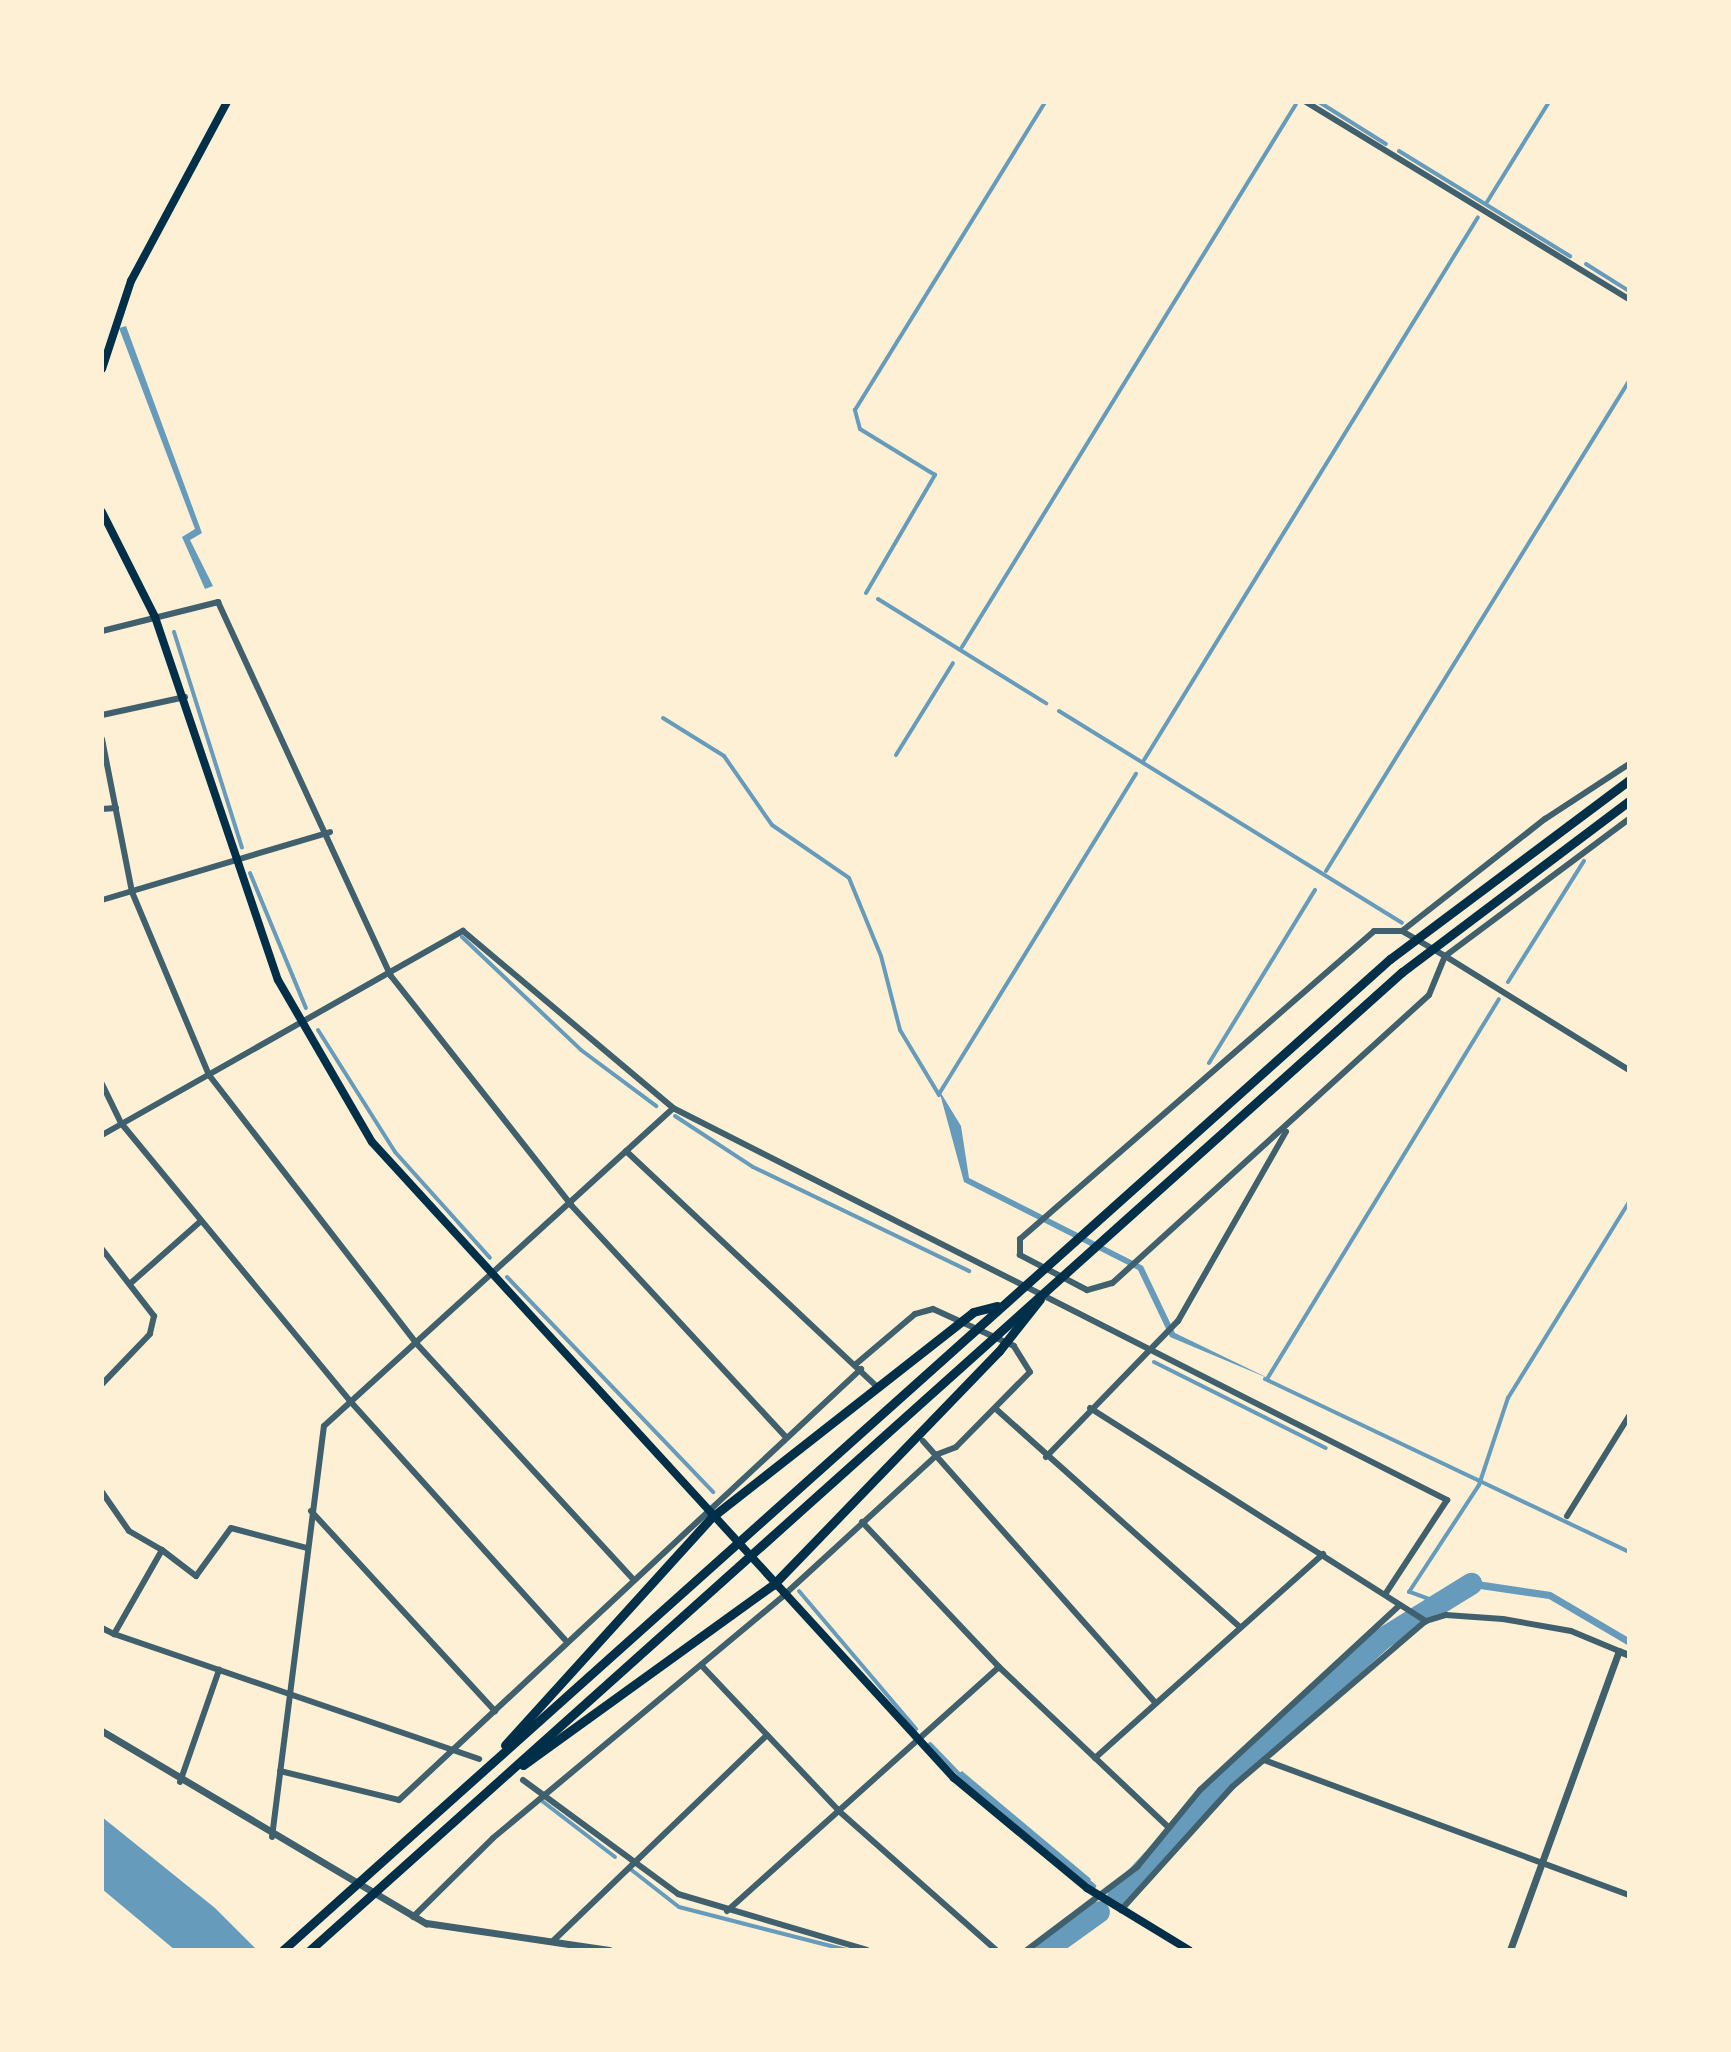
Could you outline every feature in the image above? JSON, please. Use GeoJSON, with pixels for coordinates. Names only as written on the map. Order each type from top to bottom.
{"type":"FeatureCollection","features":[{"type":"Feature","properties":{"kind":"highway"},"geometry":{"type":"LineString","coordinates":[[283,1950],[967,1333],[1390,959],[1629,780]]}},
{"type":"Feature","properties":{"kind":"highway"},"geometry":{"type":"LineString","coordinates":[[310,1950],[1402,972],[1629,801]]}},
{"type":"Feature","properties":{"kind":"highway"},"geometry":{"type":"LineString","coordinates":[[516,1768],[773,1585],[999,1351],[1041,1295]]}},
{"type":"Feature","properties":{"kind":"highway"},"geometry":{"type":"LineString","coordinates":[[499,1755],[517,1724],[708,1513],[973,1312],[998,1306]]}},
{"type":"Feature","properties":{"kind":"main road"},"geometry":{"type":"LineString","coordinates":[[102,369],[131,281],[227,102]]}},
{"type":"Feature","properties":{"kind":"main road"},"geometry":{"type":"LineString","coordinates":[[102,512],[155,617],[185,697],[235,862],[301,1026],[372,1142],[490,1277],[783,1596],[991,1812],[1102,1897],[1189,1950]]}},
{"type":"Feature","properties":{"kind":"street"},"geometry":{"type":"LineString","coordinates":[[1306,102],[1629,299]]}},
{"type":"Feature","properties":{"kind":"street"},"geometry":{"type":"LineString","coordinates":[[102,631],[218,602],[330,832],[391,976],[571,1205],[786,1437]]}},
{"type":"Feature","properties":{"kind":"street"},"geometry":{"type":"LineString","coordinates":[[102,715],[185,697]]}},
{"type":"Feature","properties":{"kind":"street"},"geometry":{"type":"LineString","coordinates":[[102,739],[132,892],[209,1075],[415,1342],[632,1578]]}},
{"type":"Feature","properties":{"kind":"street"},"geometry":{"type":"LineString","coordinates":[[1402,931],[1545,819],[1629,764]]}},
{"type":"Feature","properties":{"kind":"street"},"geometry":{"type":"LineString","coordinates":[[102,809],[116,808]]}},
{"type":"Feature","properties":{"kind":"street"},"geometry":{"type":"LineString","coordinates":[[1629,819],[1445,956],[1429,995],[1287,1130],[1104,1288],[1087,1290],[1020,1255],[1020,1239],[1327,966],[1374,931],[1402,931],[1445,956],[1629,1070]]}},
{"type":"Feature","properties":{"kind":"street"},"geometry":{"type":"LineString","coordinates":[[102,900],[330,832]]}},
{"type":"Feature","properties":{"kind":"street"},"geometry":{"type":"LineString","coordinates":[[102,1135],[391,976],[463,931],[673,1108],[1149,1352],[1447,1500],[1386,1593]]}},
{"type":"Feature","properties":{"kind":"street"},"geometry":{"type":"LineString","coordinates":[[102,1084],[121,1123],[350,1401],[565,1640]]}},
{"type":"Feature","properties":{"kind":"street"},"geometry":{"type":"LineString","coordinates":[[272,1837],[324,1426],[571,1205],[673,1108]]}},
{"type":"Feature","properties":{"kind":"street"},"geometry":{"type":"LineString","coordinates":[[1046,1457],[1090,1408],[1178,1321],[1266,1178],[1287,1130]]}},
{"type":"Feature","properties":{"kind":"street"},"geometry":{"type":"LineString","coordinates":[[626,1151],[875,1385]]}},
{"type":"Feature","properties":{"kind":"street"},"geometry":{"type":"LineString","coordinates":[[132,1282],[201,1221]]}},
{"type":"Feature","properties":{"kind":"street"},"geometry":{"type":"LineString","coordinates":[[102,1249],[132,1282],[154,1316],[150,1334],[102,1384]]}},
{"type":"Feature","properties":{"kind":"street"},"geometry":{"type":"LineString","coordinates":[[280,1771],[387,1802],[458,1750],[565,1640],[708,1513],[915,1314],[933,1309],[1014,1346],[1030,1372],[996,1409],[938,1454],[783,1596],[548,1791],[413,1917]]}},
{"type":"Feature","properties":{"kind":"street"},"geometry":{"type":"LineString","coordinates":[[1090,1408],[1386,1593],[1424,1620]]}},
{"type":"Feature","properties":{"kind":"street"},"geometry":{"type":"LineString","coordinates":[[996,1409],[1046,1457],[1239,1626]]}},
{"type":"Feature","properties":{"kind":"street"},"geometry":{"type":"LineString","coordinates":[[1567,1516],[1629,1416]]}},
{"type":"Feature","properties":{"kind":"street"},"geometry":{"type":"LineString","coordinates":[[923,1441],[938,1454],[1155,1702]]}},
{"type":"Feature","properties":{"kind":"street"},"geometry":{"type":"LineString","coordinates":[[102,1492],[129,1531],[162,1550],[196,1576],[231,1528],[307,1548]]}},
{"type":"Feature","properties":{"kind":"street"},"geometry":{"type":"LineString","coordinates":[[311,1511],[495,1711]]}},
{"type":"Feature","properties":{"kind":"street"},"geometry":{"type":"LineString","coordinates":[[862,1522],[999,1667],[1169,1828]]}},
{"type":"Feature","properties":{"kind":"street"},"geometry":{"type":"LineString","coordinates":[[114,1634],[162,1550]]}},
{"type":"Feature","properties":{"kind":"street"},"geometry":{"type":"LineString","coordinates":[[1095,1758],[1323,1554]]}},
{"type":"Feature","properties":{"kind":"street"},"geometry":{"type":"LineString","coordinates":[[1027,1950],[1102,1897],[1235,1756],[1400,1605]]}},
{"type":"Feature","properties":{"kind":"street"},"geometry":{"type":"LineString","coordinates":[[1121,1910],[1264,1760],[1424,1620],[1446,1615],[1503,1619],[1571,1631],[1629,1655]]}},
{"type":"Feature","properties":{"kind":"street"},"geometry":{"type":"LineString","coordinates":[[102,1628],[479,1759]]}},
{"type":"Feature","properties":{"kind":"street"},"geometry":{"type":"LineString","coordinates":[[1510,1950],[1619,1651]]}},
{"type":"Feature","properties":{"kind":"street"},"geometry":{"type":"LineString","coordinates":[[701,1665],[840,1812],[996,1950]]}},
{"type":"Feature","properties":{"kind":"street"},"geometry":{"type":"LineString","coordinates":[[727,1911],[999,1667]]}},
{"type":"Feature","properties":{"kind":"street"},"geometry":{"type":"LineString","coordinates":[[180,1782],[219,1670]]}},
{"type":"Feature","properties":{"kind":"street"},"geometry":{"type":"LineString","coordinates":[[102,1731],[180,1782],[413,1917],[466,1933],[609,1950]]}},
{"type":"Feature","properties":{"kind":"street"},"geometry":{"type":"LineString","coordinates":[[553,1941],[633,1859],[767,1735]]}},
{"type":"Feature","properties":{"kind":"street"},"geometry":{"type":"LineString","coordinates":[[1264,1760],[1629,1895]]}},
{"type":"Feature","properties":{"kind":"street"},"geometry":{"type":"LineString","coordinates":[[523,1780],[548,1791],[678,1894],[867,1950]]}},
{"type":"Feature","properties":{"kind":"water"},"geometry":{"type":"Polygon","coordinates":[[[126,326],[202,533],[190,540],[213,586],[205,589],[182,537],[195,529],[119,328],[126,326]]]}},
{"type":"Feature","properties":{"kind":"water"},"geometry":{"type":"Polygon","coordinates":[[[939,1090],[961,1126],[969,1178],[1143,1266],[1175,1333],[1270,1379],[1170,1337],[1138,1270],[964,1182],[939,1090]]]}},
{"type":"Feature","properties":{"kind":"water"},"geometry":{"type":"Polygon","coordinates":[[[1471,1580],[1551,1592],[1629,1638],[1629,1646],[1549,1599],[1473,1588],[1449,1602],[1442,1598],[1471,1580]]]}},
{"type":"Feature","properties":{"kind":"water"},"geometry":{"type":"Polygon","coordinates":[[[962,1771],[1091,1879],[1086,1885],[956,1776],[962,1771]]]}},
{"type":"Feature","properties":{"kind":"water"},"geometry":{"type":"Polygon","coordinates":[[[102,1817],[215,1908],[257,1950],[175,1950],[102,1889],[102,1817]]]}},
{"type":"Feature","properties":{"kind":"waterway"},"geometry":{"type":"LineString","coordinates":[[866,593],[935,475],[860,429],[855,410],[1045,102]]}},
{"type":"Feature","properties":{"kind":"waterway"},"geometry":{"type":"LineString","coordinates":[[1319,102],[1386,144]]}},
{"type":"Feature","properties":{"kind":"waterway"},"geometry":{"type":"LineString","coordinates":[[1487,202],[1549,102]]}},
{"type":"Feature","properties":{"kind":"waterway"},"geometry":{"type":"LineString","coordinates":[[962,647],[1296,104]]}},
{"type":"Feature","properties":{"kind":"waterway"},"geometry":{"type":"LineString","coordinates":[[1399,151],[1570,256]]}},
{"type":"Feature","properties":{"kind":"waterway"},"geometry":{"type":"LineString","coordinates":[[1144,760],[1478,217]]}},
{"type":"Feature","properties":{"kind":"waterway"},"geometry":{"type":"LineString","coordinates":[[1586,264],[1629,291]]}},
{"type":"Feature","properties":{"kind":"waterway"},"geometry":{"type":"LineString","coordinates":[[1326,871],[1629,381]]}},
{"type":"Feature","properties":{"kind":"waterway"},"geometry":{"type":"LineString","coordinates":[[878,599],[1046,703]]}},
{"type":"Feature","properties":{"kind":"waterway"},"geometry":{"type":"LineString","coordinates":[[174,632],[242,848]]}},
{"type":"Feature","properties":{"kind":"waterway"},"geometry":{"type":"LineString","coordinates":[[896,755],[953,663]]}},
{"type":"Feature","properties":{"kind":"waterway"},"geometry":{"type":"LineString","coordinates":[[1059,711],[1402,923]]}},
{"type":"Feature","properties":{"kind":"waterway"},"geometry":{"type":"LineString","coordinates":[[663,718],[724,756],[772,825],[849,878],[881,956],[900,1030],[939,1095]]}},
{"type":"Feature","properties":{"kind":"waterway"},"geometry":{"type":"LineString","coordinates":[[939,1094],[1136,774]]}},
{"type":"Feature","properties":{"kind":"waterway"},"geometry":{"type":"LineString","coordinates":[[1508,982],[1584,861]]}},
{"type":"Feature","properties":{"kind":"waterway"},"geometry":{"type":"LineString","coordinates":[[250,873],[306,1008]]}},
{"type":"Feature","properties":{"kind":"waterway"},"geometry":{"type":"LineString","coordinates":[[1209,1063],[1315,890]]}},
{"type":"Feature","properties":{"kind":"waterway"},"geometry":{"type":"LineString","coordinates":[[462,937],[581,1050],[656,1106]]}},
{"type":"Feature","properties":{"kind":"waterway"},"geometry":{"type":"LineString","coordinates":[[1267,1379],[1499,999]]}},
{"type":"Feature","properties":{"kind":"waterway"},"geometry":{"type":"LineString","coordinates":[[318,1030],[395,1152],[490,1258]]}},
{"type":"Feature","properties":{"kind":"waterway"},"geometry":{"type":"LineString","coordinates":[[675,1116],[753,1167],[969,1271]]}},
{"type":"Feature","properties":{"kind":"waterway"},"geometry":{"type":"LineString","coordinates":[[1440,1603],[1409,1592],[1479,1485],[1508,1398],[1629,1202]]}},
{"type":"Feature","properties":{"kind":"waterway"},"geometry":{"type":"LineString","coordinates":[[507,1277],[713,1492]]}},
{"type":"Feature","properties":{"kind":"waterway"},"geometry":{"type":"LineString","coordinates":[[1154,1362],[1326,1448]]}},
{"type":"Feature","properties":{"kind":"waterway"},"geometry":{"type":"LineString","coordinates":[[1265,1379],[1629,1552]]}},
{"type":"Feature","properties":{"kind":"waterway"},"geometry":{"type":"LineString","coordinates":[[1118,1897],[1237,1770],[1382,1639],[1471,1584]]}},
{"type":"Feature","properties":{"kind":"waterway"},"geometry":{"type":"LineString","coordinates":[[799,1591],[916,1729]]}},
{"type":"Feature","properties":{"kind":"waterway"},"geometry":{"type":"LineString","coordinates":[[930,1744],[962,1777]]}},
{"type":"Feature","properties":{"kind":"waterway"},"geometry":{"type":"LineString","coordinates":[[542,1801],[615,1857]]}},
{"type":"Feature","properties":{"kind":"waterway"},"geometry":{"type":"LineString","coordinates":[[629,1868],[679,1907],[847,1950]]}},
{"type":"Feature","properties":{"kind":"waterway"},"geometry":{"type":"LineString","coordinates":[[1086,1879],[1094,1886]]}},
{"type":"Feature","properties":{"kind":"waterway"},"geometry":{"type":"LineString","coordinates":[[1046,1950],[1099,1912]]}}]}
